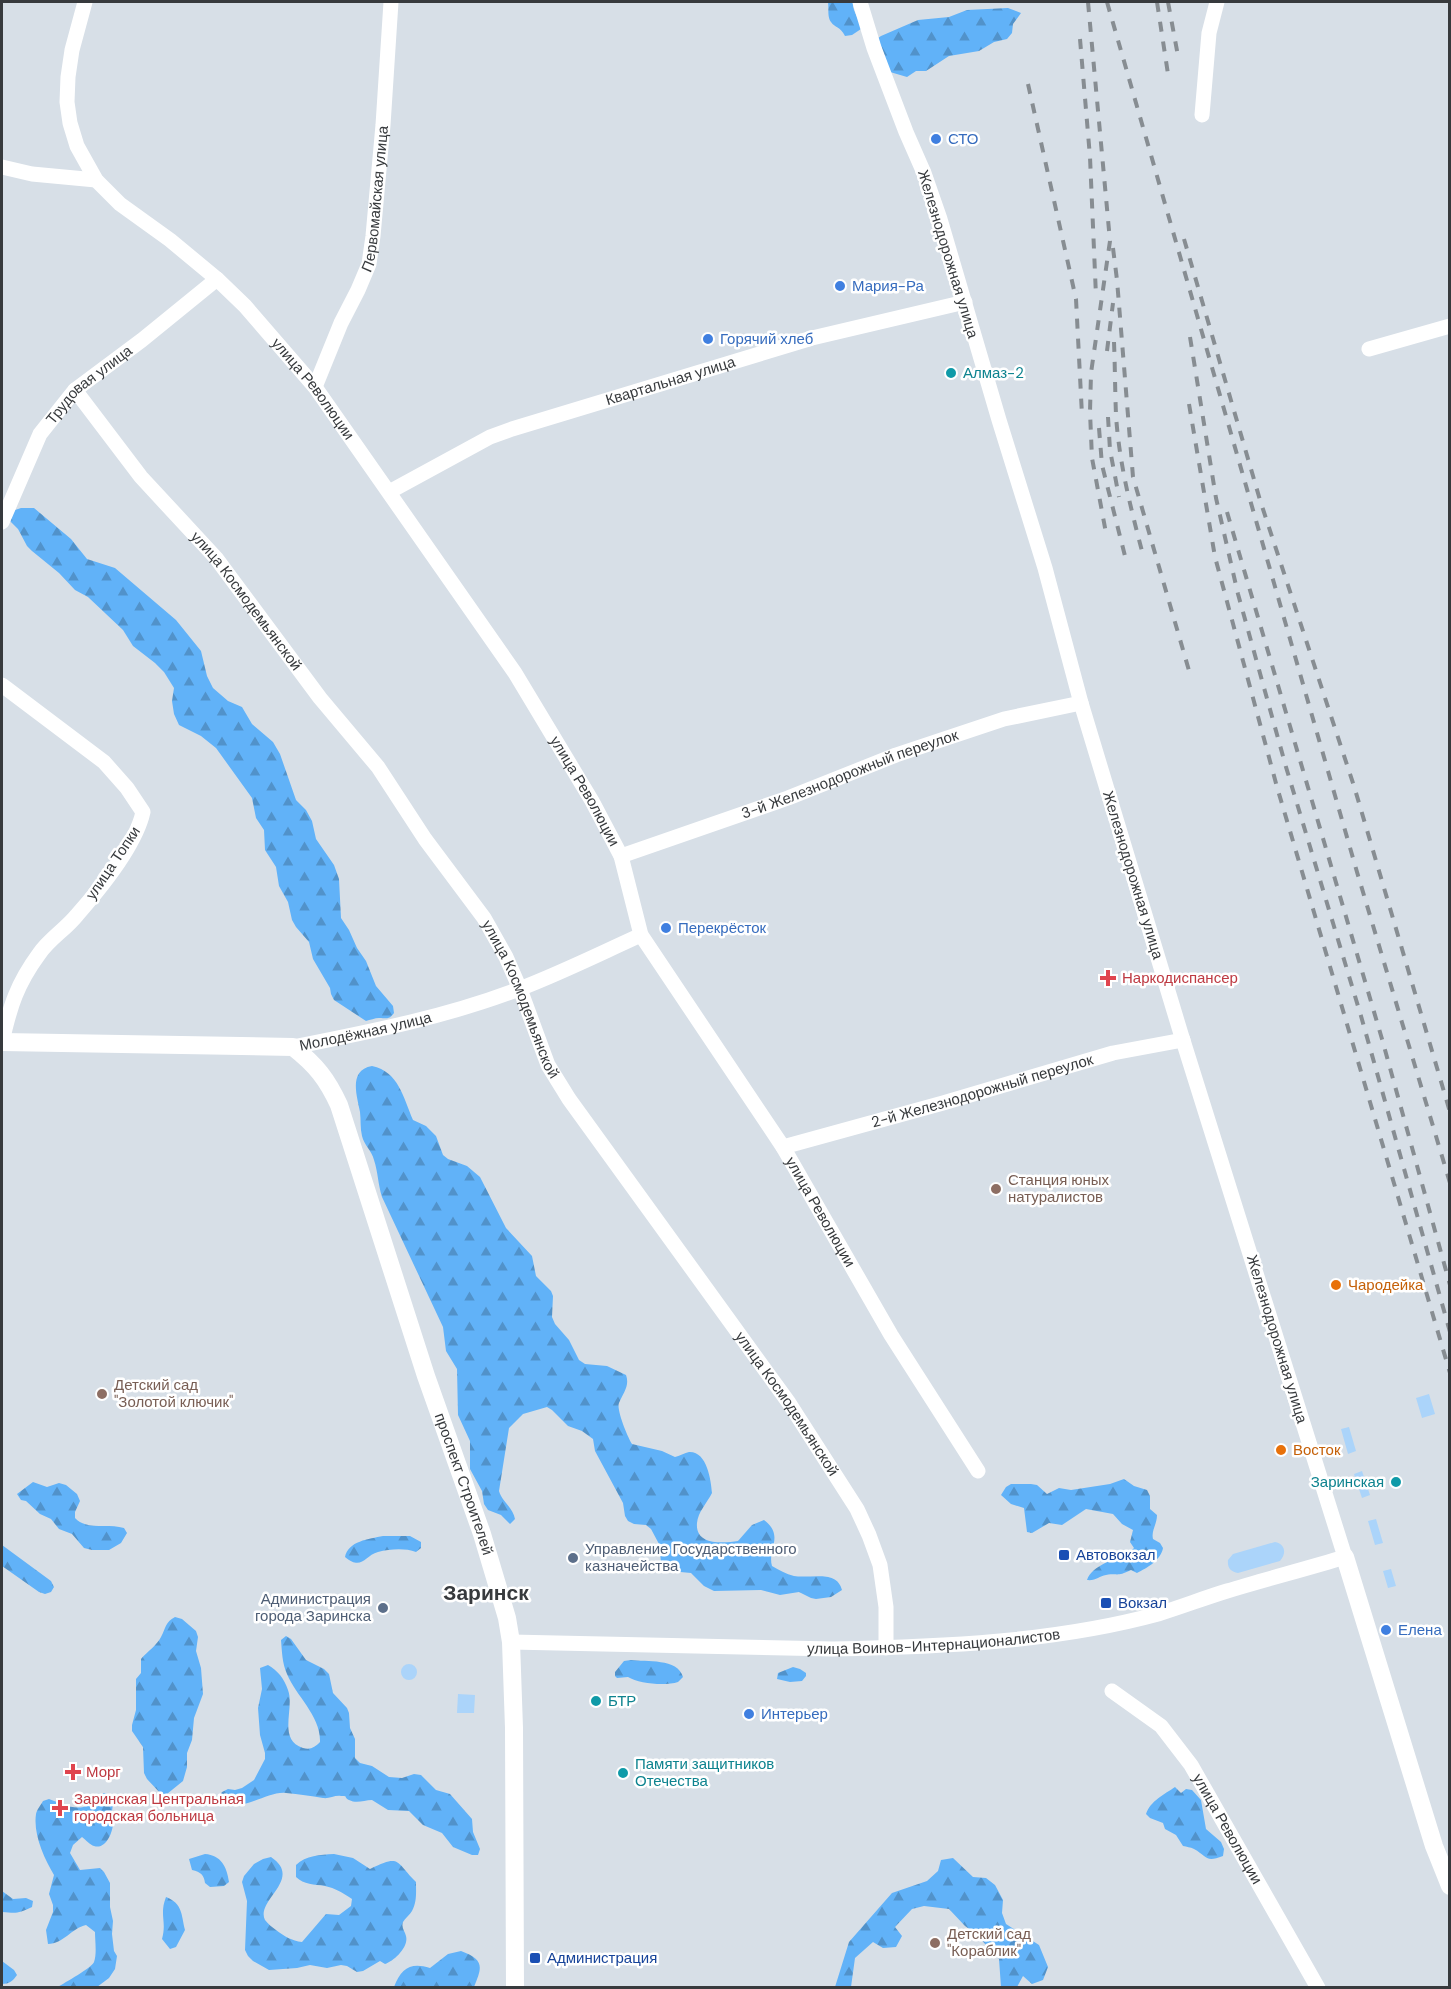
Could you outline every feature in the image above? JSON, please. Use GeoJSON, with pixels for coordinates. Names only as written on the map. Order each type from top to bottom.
{"type":"FeatureCollection","features":[{"type":"Feature","properties":{"kind":"street","name":"улица Революции"},"geometry":{"type":"LineString","coordinates":[[85,2],[72,50],[67,102],[76,146],[96,180],[120,204],[170,240],[217,279],[245,306],[315,387],[515,674],[592,801],[621,856],[641,934],[783,1147],[891,1335],[978,1472]]}},
{"type":"Feature","properties":{"kind":"street","name":"Первомайская улица"},"geometry":{"type":"LineString","coordinates":[[315,387],[341,323],[369,264],[382,136],[391,2]]}},
{"type":"Feature","properties":{"kind":"street","name":"Железнодорожная улица"},"geometry":{"type":"LineString","coordinates":[[860,2],[874,48],[924,173],[965,302],[1049,579],[1081,702],[1183,1040],[1434,1846],[1449,1886]]}},
{"type":"Feature","properties":{"kind":"street"},"geometry":{"type":"LineString","coordinates":[[1202,115],[1209,33],[1217,2]]}},
{"type":"Feature","properties":{"kind":"street"},"geometry":{"type":"LineString","coordinates":[[2,167],[32,174],[96,180]]}},
{"type":"Feature","properties":{"kind":"street","name":"Трудовая улица"},"geometry":{"type":"LineString","coordinates":[[2,522],[40,434],[75,390],[142,340],[217,279]]}},
{"type":"Feature","properties":{"kind":"street","name":"Квартальная улица"},"geometry":{"type":"LineString","coordinates":[[389,492],[490,437],[512,429],[812,338],[965,302]]}},
{"type":"Feature","properties":{"kind":"street"},"geometry":{"type":"LineString","coordinates":[[1369,349],[1449,326]]}},
{"type":"Feature","properties":{"kind":"street","name":"улица Космодемьянской"},"geometry":{"type":"LineString","coordinates":[[75,390],[141,477],[216,558],[320,698],[378,767],[425,838],[484,918],[520,988],[548,1065],[568,1099],[789,1403],[857,1509],[880,1565],[886,1606],[886,1648]]}},
{"type":"Feature","properties":{"kind":"street","name":"улица Топки"},"geometry":{"type":"LineString","coordinates":[[2,685],[104,762],[128,788],[143,812],[140,827],[114,867],[77,916],[40,952],[23,978],[10,1005],[2,1042]]}},
{"type":"Feature","properties":{"kind":"street","name":"3-й Железнодорожный переулок"},"geometry":{"type":"LineString","coordinates":[[621,856],[788,798],[897,754],[1004,719],[1081,702]]}},
{"type":"Feature","properties":{"kind":"street","name":"Молодёжная улица"},"geometry":{"type":"LineString","coordinates":[[2,1042],[293,1047],[448,1012],[520,988],[641,934]]}},
{"type":"Feature","properties":{"kind":"street","name":"2-й Железнодорожный переулок"},"geometry":{"type":"LineString","coordinates":[[783,1147],[1113,1053],[1183,1040]]}},
{"type":"Feature","properties":{"kind":"street","name":"проспект Строителей"},"geometry":{"type":"LineString","coordinates":[[293,1047],[312,1063],[327,1081],[339,1105],[426,1376],[500,1591],[511,1642],[514,1728],[515,1988]]}},
{"type":"Feature","properties":{"kind":"street","name":"улица Воинов-Интернационалистов"},"geometry":{"type":"LineString","coordinates":[[511,1642],[886,1648],[1009,1639],[1100,1626],[1157,1614],[1345,1557]]}},
{"type":"Feature","properties":{"kind":"street","name":"улица Революции"},"geometry":{"type":"LineString","coordinates":[[1112,1691],[1161,1726],[1191,1764],[1318,1988]]}},
{"type":"Feature","properties":{"kind":"shaded area"},"geometry":{"type":"Polygon","coordinates":[[[1429,1394],[1435,1414],[1422,1418],[1416,1398],[1429,1394]]]}},
{"type":"Feature","properties":{"kind":"shaded area"},"geometry":{"type":"Polygon","coordinates":[[[1349,1427],[1356,1451],[1348,1454],[1341,1429],[1349,1427]]]}},
{"type":"Feature","properties":{"kind":"shaded area"},"geometry":{"type":"Polygon","coordinates":[[[1362,1471],[1370,1495],[1362,1498],[1354,1474],[1362,1471]]]}},
{"type":"Feature","properties":{"kind":"shaded area"},"geometry":{"type":"Polygon","coordinates":[[[1376,1519],[1383,1543],[1375,1545],[1368,1521],[1376,1519]]]}},
{"type":"Feature","properties":{"kind":"shaded area"},"geometry":{"type":"Polygon","coordinates":[[[1275,1542],[1284,1549],[1284,1555],[1280,1561],[1238,1573],[1231,1571],[1228,1560],[1233,1554],[1275,1542]]]}},
{"type":"Feature","properties":{"kind":"shaded area"},"geometry":{"type":"Polygon","coordinates":[[[1391,1569],[1396,1586],[1388,1588],[1383,1571],[1391,1569]]]}},
{"type":"Feature","properties":{"kind":"shaded area"},"geometry":{"type":"Polygon","coordinates":[[[409,1664],[417,1672],[409,1680],[401,1672],[409,1664]]]}},
{"type":"Feature","properties":{"kind":"shaded area"},"geometry":{"type":"Polygon","coordinates":[[[458,1694],[475,1695],[474,1713],[457,1713],[458,1694]]]}},
{"type":"Feature","properties":{"kind":"green space"},"geometry":{"type":"Polygon","coordinates":[[[828,2],[853,2],[861,29],[852,35],[845,36],[830,20],[828,2]]]}},
{"type":"Feature","properties":{"kind":"green space"},"geometry":{"type":"Polygon","coordinates":[[[1008,8],[1021,13],[1013,24],[1012,33],[1007,39],[994,42],[979,51],[949,56],[926,71],[916,71],[907,77],[890,72],[878,38],[881,36],[918,20],[949,17],[967,10],[1008,8]]]}},
{"type":"Feature","properties":{"kind":"green space"},"geometry":{"type":"Polygon","coordinates":[[[34,508],[71,539],[87,559],[115,568],[176,620],[201,651],[207,676],[213,688],[228,701],[242,707],[252,724],[273,742],[280,754],[296,800],[306,810],[312,821],[316,839],[334,865],[339,879],[341,918],[366,961],[376,986],[393,1006],[394,1013],[391,1017],[366,1021],[334,1000],[330,988],[313,959],[309,942],[292,920],[288,902],[279,886],[276,867],[265,850],[264,830],[256,818],[252,798],[216,748],[201,736],[179,725],[172,701],[174,688],[164,672],[133,646],[123,630],[88,597],[75,590],[27,546],[18,529],[9,520],[15,510],[34,508]]]}},
{"type":"Feature","properties":{"kind":"green space"},"geometry":{"type":"Polygon","coordinates":[[[372,1066],[381,1069],[394,1080],[403,1094],[413,1120],[426,1126],[436,1136],[443,1155],[467,1166],[480,1177],[506,1228],[532,1256],[536,1276],[551,1291],[553,1296],[552,1317],[569,1340],[579,1360],[585,1364],[607,1366],[626,1375],[627,1386],[619,1403],[619,1411],[632,1444],[662,1451],[675,1457],[689,1452],[695,1453],[704,1461],[712,1493],[698,1519],[698,1530],[701,1536],[712,1541],[738,1541],[752,1525],[764,1520],[770,1526],[774,1537],[772,1566],[794,1576],[822,1576],[835,1579],[842,1590],[831,1597],[816,1599],[799,1592],[780,1595],[761,1590],[714,1591],[704,1586],[691,1573],[670,1571],[661,1562],[659,1544],[651,1529],[646,1525],[628,1521],[625,1516],[623,1503],[595,1451],[593,1439],[582,1431],[568,1426],[547,1407],[523,1414],[509,1428],[499,1491],[515,1519],[510,1524],[501,1515],[488,1510],[484,1504],[482,1491],[470,1469],[470,1441],[458,1415],[457,1369],[446,1351],[443,1327],[382,1197],[373,1157],[362,1136],[356,1091],[357,1078],[364,1068],[372,1066]]]}},
{"type":"Feature","properties":{"kind":"green space"},"geometry":{"type":"Polygon","coordinates":[[[1124,1479],[1134,1486],[1147,1490],[1150,1496],[1150,1509],[1157,1515],[1153,1539],[1160,1543],[1163,1548],[1162,1552],[1153,1563],[1137,1573],[1131,1570],[1093,1580],[1087,1580],[1094,1570],[1134,1548],[1130,1542],[1133,1530],[1122,1524],[1113,1514],[1086,1509],[1062,1525],[1049,1523],[1032,1533],[1027,1532],[1024,1508],[1011,1504],[1001,1495],[1011,1484],[1037,1485],[1047,1494],[1059,1488],[1071,1490],[1110,1484],[1124,1479]]]}},
{"type":"Feature","properties":{"kind":"green space"},"geometry":{"type":"Polygon","coordinates":[[[33,1482],[47,1487],[59,1483],[66,1485],[77,1494],[80,1501],[75,1518],[92,1526],[124,1528],[127,1533],[121,1543],[109,1550],[84,1548],[72,1534],[59,1529],[51,1519],[40,1514],[26,1501],[21,1500],[17,1494],[33,1482]]]}},
{"type":"Feature","properties":{"kind":"green space"},"geometry":{"type":"Polygon","coordinates":[[[383,1536],[410,1536],[421,1542],[421,1548],[416,1552],[397,1549],[378,1552],[359,1563],[345,1557],[350,1547],[355,1544],[383,1536]]]}},
{"type":"Feature","properties":{"kind":"green space"},"geometry":{"type":"Polygon","coordinates":[[[2,1545],[51,1581],[54,1587],[51,1592],[45,1594],[39,1592],[2,1566],[2,1545]]]}},
{"type":"Feature","properties":{"kind":"green space"},"geometry":{"type":"Polygon","coordinates":[[[175,1617],[182,1619],[196,1631],[198,1637],[196,1651],[201,1668],[203,1694],[194,1718],[192,1740],[187,1753],[187,1767],[183,1781],[167,1794],[161,1794],[144,1773],[143,1747],[132,1731],[132,1725],[136,1710],[136,1679],[141,1673],[141,1659],[157,1643],[167,1623],[175,1617]]]}},
{"type":"Feature","properties":{"kind":"green space"},"geometry":{"type":"Polygon","coordinates":[[[286,1636],[291,1639],[306,1660],[329,1674],[333,1693],[349,1713],[350,1728],[355,1739],[355,1758],[360,1763],[372,1766],[389,1777],[402,1778],[414,1774],[421,1775],[436,1790],[450,1794],[472,1819],[473,1832],[480,1849],[478,1855],[472,1855],[453,1847],[442,1833],[423,1825],[409,1811],[388,1810],[372,1800],[355,1802],[345,1796],[325,1798],[278,1793],[246,1804],[218,1803],[222,1792],[242,1788],[254,1780],[265,1759],[258,1708],[262,1689],[260,1668],[268,1665],[272,1667],[286,1686],[290,1697],[289,1731],[295,1744],[308,1749],[320,1742],[317,1724],[285,1670],[281,1640],[286,1636]]]}},
{"type":"Feature","properties":{"kind":"green space"},"geometry":{"type":"Polygon","coordinates":[[[624,1661],[668,1664],[680,1671],[683,1677],[678,1682],[660,1684],[645,1683],[628,1677],[617,1678],[615,1672],[624,1661]]]}},
{"type":"Feature","properties":{"kind":"green space"},"geometry":{"type":"Polygon","coordinates":[[[793,1667],[806,1673],[802,1681],[790,1682],[777,1679],[778,1673],[793,1667]]]}},
{"type":"Feature","properties":{"kind":"green space"},"geometry":{"type":"Polygon","coordinates":[[[1175,1787],[1181,1793],[1186,1789],[1192,1790],[1201,1800],[1206,1829],[1221,1842],[1224,1849],[1223,1856],[1209,1859],[1194,1849],[1183,1846],[1176,1835],[1165,1829],[1163,1823],[1146,1814],[1154,1802],[1175,1787]]]}},
{"type":"Feature","properties":{"kind":"green space"},"geometry":{"type":"Polygon","coordinates":[[[104,1793],[111,1795],[113,1802],[113,1827],[108,1839],[98,1847],[91,1845],[82,1837],[73,1845],[70,1853],[80,1870],[100,1868],[110,1883],[112,1934],[114,1951],[117,1956],[115,1969],[109,1978],[97,1987],[58,1987],[94,1962],[95,1932],[86,1925],[48,1944],[46,1930],[53,1912],[49,1894],[54,1875],[38,1838],[36,1814],[43,1801],[49,1799],[79,1808],[88,1805],[104,1793]]]}},
{"type":"Feature","properties":{"kind":"green space"},"geometry":{"type":"Polygon","coordinates":[[[205,1854],[219,1859],[225,1867],[229,1882],[224,1886],[210,1887],[205,1883],[201,1874],[192,1870],[189,1859],[205,1854]]]}},
{"type":"Feature","properties":{"kind":"green space"},"geometry":{"type":"Polygon","coordinates":[[[334,1854],[353,1858],[370,1869],[387,1862],[397,1862],[416,1882],[415,1904],[403,1924],[406,1940],[400,1953],[385,1964],[380,1961],[357,1972],[341,1965],[327,1968],[310,1965],[269,1970],[253,1961],[245,1950],[247,1901],[242,1882],[244,1876],[254,1864],[263,1859],[271,1857],[280,1865],[283,1873],[281,1881],[266,1905],[265,1920],[285,1936],[302,1942],[326,1914],[339,1915],[351,1906],[352,1899],[339,1891],[306,1883],[296,1877],[296,1865],[304,1859],[334,1854]]]}},
{"type":"Feature","properties":{"kind":"green space"},"geometry":{"type":"Polygon","coordinates":[[[953,1858],[973,1877],[986,1878],[995,1885],[1003,1900],[1002,1913],[1006,1924],[1039,1945],[1048,1967],[1043,1980],[1032,1984],[1023,1976],[1017,1987],[1001,1987],[999,1959],[975,1933],[949,1909],[924,1906],[912,1909],[895,1927],[902,1936],[896,1947],[883,1948],[873,1942],[855,1958],[851,1987],[835,1987],[849,1942],[892,1893],[927,1881],[938,1871],[941,1860],[953,1858]]]}},
{"type":"Feature","properties":{"kind":"green space"},"geometry":{"type":"Polygon","coordinates":[[[2,1891],[13,1899],[26,1898],[33,1901],[32,1907],[17,1912],[2,1912],[2,1891]]]}},
{"type":"Feature","properties":{"kind":"green space"},"geometry":{"type":"Polygon","coordinates":[[[166,1897],[178,1906],[185,1930],[176,1947],[170,1949],[162,1939],[163,1909],[166,1897]]]}},
{"type":"Feature","properties":{"kind":"green space"},"geometry":{"type":"Polygon","coordinates":[[[461,1951],[478,1961],[480,1969],[474,1987],[394,1987],[400,1975],[408,1968],[423,1966],[430,1968],[448,1954],[461,1951]]]}},
{"type":"Feature","properties":{"kind":"green space"},"geometry":{"type":"Polygon","coordinates":[[[2,1961],[17,1975],[11,1982],[2,1984],[2,1961]]]}},
{"type":"Feature","properties":{"kind":"railway"},"geometry":{"type":"LineString","coordinates":[[1088,2],[1110,241],[1091,373],[1090,412],[1092,458],[1106,533]]}},
{"type":"Feature","properties":{"kind":"railway"},"geometry":{"type":"LineString","coordinates":[[1107,2],[1357,872],[1450,1183]]}},
{"type":"Feature","properties":{"kind":"railway"},"geometry":{"type":"LineString","coordinates":[[1157,2],[1168,74]]}},
{"type":"Feature","properties":{"kind":"railway"},"geometry":{"type":"LineString","coordinates":[[1168,2],[1178,56]]}},
{"type":"Feature","properties":{"kind":"railway"},"geometry":{"type":"LineString","coordinates":[[1080,39],[1090,157],[1096,296]]}},
{"type":"Feature","properties":{"kind":"railway"},"geometry":{"type":"LineString","coordinates":[[1028,84],[1076,299],[1082,415]]}},
{"type":"Feature","properties":{"kind":"railway"},"geometry":{"type":"LineString","coordinates":[[1184,239],[1260,500],[1354,786],[1450,1112]]}},
{"type":"Feature","properties":{"kind":"railway"},"geometry":{"type":"LineString","coordinates":[[1113,248],[1133,477],[1190,674]]}},
{"type":"Feature","properties":{"kind":"railway"},"geometry":{"type":"LineString","coordinates":[[1107,351],[1113,303]]}},
{"type":"Feature","properties":{"kind":"railway"},"geometry":{"type":"LineString","coordinates":[[1190,337],[1216,498],[1238,594],[1450,1332]]}},
{"type":"Feature","properties":{"kind":"railway"},"geometry":{"type":"LineString","coordinates":[[1114,342],[1116,415],[1120,451],[1143,555]]}},
{"type":"Feature","properties":{"kind":"railway"},"geometry":{"type":"LineString","coordinates":[[1189,404],[1215,557],[1277,787],[1450,1373]]}},
{"type":"Feature","properties":{"kind":"railway"},"geometry":{"type":"LineString","coordinates":[[1108,417],[1110,450],[1119,497]]}},
{"type":"Feature","properties":{"kind":"railway"},"geometry":{"type":"LineString","coordinates":[[1099,428],[1102,465],[1126,560]]}},
{"type":"Feature","properties":{"kind":"railway"},"geometry":{"type":"LineString","coordinates":[[1227,512],[1382,1039],[1450,1285]]}},
{"type":"Feature","properties":{"kind":"place","name":"СТО"},"geometry":{"type":"Point","coordinates":[936,139]}},
{"type":"Feature","properties":{"kind":"place","name":"Мария-Ра"},"geometry":{"type":"Point","coordinates":[840,286]}},
{"type":"Feature","properties":{"kind":"place","name":"Горячий хлеб"},"geometry":{"type":"Point","coordinates":[708,339]}},
{"type":"Feature","properties":{"kind":"place","name":"Алмаз-2"},"geometry":{"type":"Point","coordinates":[951,373]}},
{"type":"Feature","properties":{"kind":"place","name":"Перекрёсток"},"geometry":{"type":"Point","coordinates":[666,928]}},
{"type":"Feature","properties":{"kind":"place","name":"Наркодиспансер"},"geometry":{"type":"Point","coordinates":[1108,978]}},
{"type":"Feature","properties":{"kind":"place","name":"Станция юных натуралистов"},"geometry":{"type":"Point","coordinates":[996,1189]}},
{"type":"Feature","properties":{"kind":"place","name":"Чародейка"},"geometry":{"type":"Point","coordinates":[1336,1285]}},
{"type":"Feature","properties":{"kind":"place","name":"Детский сад \"Золотой ключик\""},"geometry":{"type":"Point","coordinates":[102,1394]}},
{"type":"Feature","properties":{"kind":"place","name":"Восток"},"geometry":{"type":"Point","coordinates":[1281,1450]}},
{"type":"Feature","properties":{"kind":"place","name":"Заринская"},"geometry":{"type":"Point","coordinates":[1396,1482]}},
{"type":"Feature","properties":{"kind":"place","name":"Автовокзал"},"geometry":{"type":"Point","coordinates":[1064,1555]}},
{"type":"Feature","properties":{"kind":"place","name":"Управление Государственного казначейства"},"geometry":{"type":"Point","coordinates":[573,1558]}},
{"type":"Feature","properties":{"kind":"place","name":"Вокзал"},"geometry":{"type":"Point","coordinates":[1106,1603]}},
{"type":"Feature","properties":{"kind":"place","name":"Администрация города Заринска"},"geometry":{"type":"Point","coordinates":[383,1608]}},
{"type":"Feature","properties":{"kind":"place","name":"Елена"},"geometry":{"type":"Point","coordinates":[1386,1630]}},
{"type":"Feature","properties":{"kind":"place","name":"БТР"},"geometry":{"type":"Point","coordinates":[596,1701]}},
{"type":"Feature","properties":{"kind":"place","name":"Интерьер"},"geometry":{"type":"Point","coordinates":[749,1714]}},
{"type":"Feature","properties":{"kind":"place","name":"Морг"},"geometry":{"type":"Point","coordinates":[73,1772]}},
{"type":"Feature","properties":{"kind":"place","name":"Памяти защитников Отечества"},"geometry":{"type":"Point","coordinates":[623,1773]}},
{"type":"Feature","properties":{"kind":"place","name":"Заринская Центральная городская больница"},"geometry":{"type":"Point","coordinates":[60,1808]}},
{"type":"Feature","properties":{"kind":"place","name":"Детский сад \"Кораблик\""},"geometry":{"type":"Point","coordinates":[935,1943]}},
{"type":"Feature","properties":{"kind":"place","name":"Администрация"},"geometry":{"type":"Point","coordinates":[535,1958]}},
{"type":"Feature","properties":{"kind":"district","name":"Заринск"},"geometry":{"type":"Point","coordinates":[486,1593]}}]}
